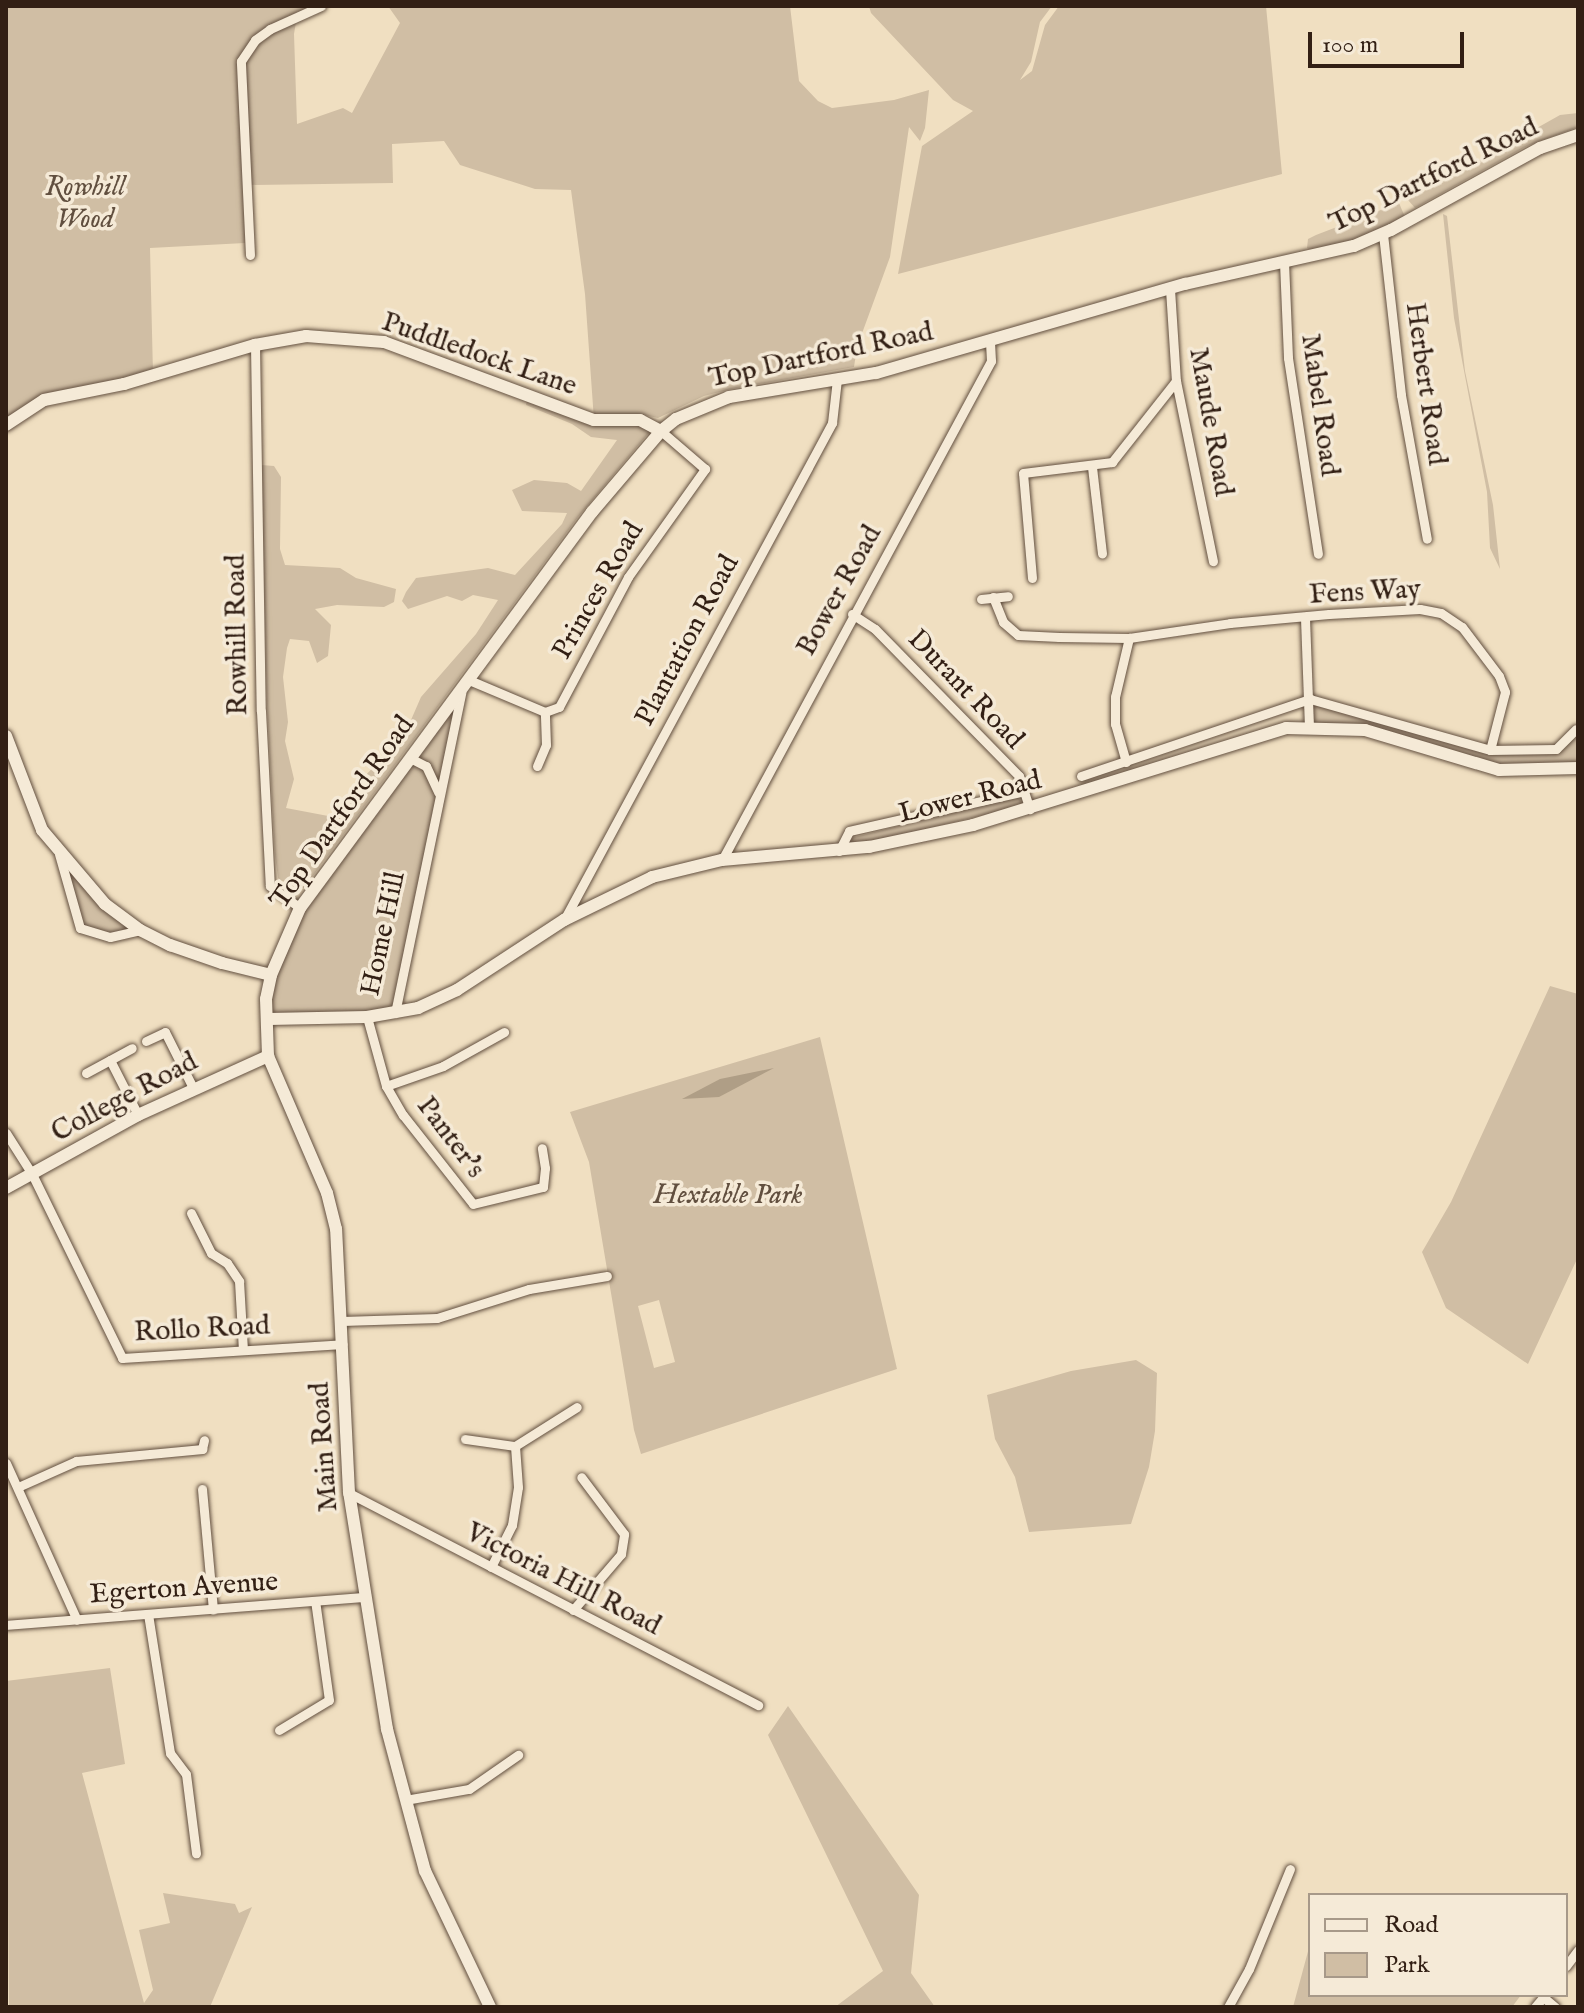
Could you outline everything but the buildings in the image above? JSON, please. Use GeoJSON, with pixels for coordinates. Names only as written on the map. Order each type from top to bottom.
{"type":"FeatureCollection","features":[{"type":"Feature","properties":{"kind":"street"},"geometry":{"type":"LineString","coordinates":[[250,255],[241,61],[255,40],[270,29],[321,6]]}},
{"type":"Feature","properties":{"kind":"street","name":"Top Dartford Road"},"geometry":{"type":"LineString","coordinates":[[269,1019],[266,999],[271,975],[300,908],[587,519],[661,431],[695,409],[729,397],[876,373],[1170,289],[1326,255],[1383,234],[1540,148],[1578,135]]}},
{"type":"Feature","properties":{"kind":"street","name":"Herbert Road"},"geometry":{"type":"LineString","coordinates":[[1383,234],[1401,395],[1427,539]]}},
{"type":"Feature","properties":{"kind":"street","name":"Mabel Road"},"geometry":{"type":"LineString","coordinates":[[1284,262],[1288,358],[1318,554]]}},
{"type":"Feature","properties":{"kind":"street","name":"Maude Road"},"geometry":{"type":"LineString","coordinates":[[1170,289],[1176,381],[1213,561]]}},
{"type":"Feature","properties":{"kind":"street","name":"Puddledock Lane"},"geometry":{"type":"LineString","coordinates":[[6,425],[44,400],[124,384],[255,345],[306,336],[384,342],[594,420],[640,420],[661,431]]}},
{"type":"Feature","properties":{"kind":"street","name":"Bower Road"},"geometry":{"type":"LineString","coordinates":[[722,860],[991,361],[990,341]]}},
{"type":"Feature","properties":{"kind":"street","name":"Rowhill Road"},"geometry":{"type":"LineString","coordinates":[[255,345],[261,698],[270,886],[300,908]]}},
{"type":"Feature","properties":{"kind":"street","name":"Plantation Road"},"geometry":{"type":"LineString","coordinates":[[564,920],[832,423],[837,379]]}},
{"type":"Feature","properties":{"kind":"street"},"geometry":{"type":"LineString","coordinates":[[1032,578],[1023,473],[1092,467],[1112,462],[1176,381]]}},
{"type":"Feature","properties":{"kind":"street","name":"Princes Road"},"geometry":{"type":"LineString","coordinates":[[545,712],[559,707],[628,577],[705,469],[661,431]]}},
{"type":"Feature","properties":{"kind":"street"},"geometry":{"type":"LineString","coordinates":[[1092,467],[1102,553]]}},
{"type":"Feature","properties":{"kind":"street"},"geometry":{"type":"LineString","coordinates":[[981,599],[1008,596]]}},
{"type":"Feature","properties":{"kind":"street","name":"Fens Way"},"geometry":{"type":"LineString","coordinates":[[993,597],[1003,622],[1018,635],[1129,638],[1230,623],[1427,609],[1441,613],[1462,627],[1499,676],[1505,692],[1490,750]]}},
{"type":"Feature","properties":{"kind":"street","name":"Durant Road"},"geometry":{"type":"LineString","coordinates":[[852,614],[875,629],[1019,776],[1030,809]]}},
{"type":"Feature","properties":{"kind":"street"},"geometry":{"type":"LineString","coordinates":[[1305,618],[1309,726]]}},
{"type":"Feature","properties":{"kind":"street"},"geometry":{"type":"LineString","coordinates":[[1126,762],[1115,724],[1115,697],[1129,638]]}},
{"type":"Feature","properties":{"kind":"street"},"geometry":{"type":"LineString","coordinates":[[465,685],[545,712],[546,745],[537,766]]}},
{"type":"Feature","properties":{"kind":"street","name":"Home Hill"},"geometry":{"type":"LineString","coordinates":[[269,1019],[367,1017],[395,1013],[438,792],[465,685]]}},
{"type":"Feature","properties":{"kind":"street"},"geometry":{"type":"LineString","coordinates":[[1310,699],[1490,750],[1556,749],[1576,729]]}},
{"type":"Feature","properties":{"kind":"street","name":"Lower Road"},"geometry":{"type":"LineString","coordinates":[[1081,776],[1310,699]]}},
{"type":"Feature","properties":{"kind":"street","name":"Lower Road"},"geometry":{"type":"LineString","coordinates":[[395,1013],[418,1008],[457,990],[564,920],[652,877],[722,860],[839,851],[973,825],[1256,735],[1309,726],[1389,735],[1499,770],[1578,768]]}},
{"type":"Feature","properties":{"kind":"street"},"geometry":{"type":"LineString","coordinates":[[6,736],[42,830],[59,854],[105,904],[140,930],[222,963],[271,975]]}},
{"type":"Feature","properties":{"kind":"street"},"geometry":{"type":"LineString","coordinates":[[410,758],[426,766],[438,792]]}},
{"type":"Feature","properties":{"kind":"street"},"geometry":{"type":"LineString","coordinates":[[839,851],[849,831],[1025,791]]}},
{"type":"Feature","properties":{"kind":"street"},"geometry":{"type":"LineString","coordinates":[[59,854],[80,928],[110,937],[140,930]]}},
{"type":"Feature","properties":{"kind":"street","name":"Panter's"},"geometry":{"type":"LineString","coordinates":[[367,1017],[386,1086],[410,1124],[473,1204],[543,1187],[545,1168],[542,1148]]}},
{"type":"Feature","properties":{"kind":"street","name":"Main Road"},"geometry":{"type":"LineString","coordinates":[[269,1019],[268,1056],[327,1193],[340,1252],[349,1493],[387,1729],[427,1877],[490,2007]]}},
{"type":"Feature","properties":{"kind":"street"},"geometry":{"type":"LineString","coordinates":[[146,1041],[165,1032],[193,1088]]}},
{"type":"Feature","properties":{"kind":"street","name":"Panter's"},"geometry":{"type":"LineString","coordinates":[[386,1086],[443,1066],[504,1032]]}},
{"type":"Feature","properties":{"kind":"street"},"geometry":{"type":"LineString","coordinates":[[86,1073],[132,1048]]}},
{"type":"Feature","properties":{"kind":"street","name":"College Road"},"geometry":{"type":"LineString","coordinates":[[6,1188],[138,1115],[268,1056]]}},
{"type":"Feature","properties":{"kind":"street"},"geometry":{"type":"LineString","coordinates":[[110,1060],[138,1115]]}},
{"type":"Feature","properties":{"kind":"street"},"geometry":{"type":"LineString","coordinates":[[6,1133],[32,1174]]}},
{"type":"Feature","properties":{"kind":"street","name":"Rollo Road"},"geometry":{"type":"LineString","coordinates":[[32,1174],[122,1358],[343,1344]]}},
{"type":"Feature","properties":{"kind":"street"},"geometry":{"type":"LineString","coordinates":[[191,1213],[206,1232],[211,1253],[227,1263],[239,1281],[243,1350]]}},
{"type":"Feature","properties":{"kind":"street"},"geometry":{"type":"LineString","coordinates":[[342,1321],[437,1318],[529,1289],[607,1276]]}},
{"type":"Feature","properties":{"kind":"street"},"geometry":{"type":"LineString","coordinates":[[465,1439],[515,1446],[577,1407]]}},
{"type":"Feature","properties":{"kind":"street"},"geometry":{"type":"LineString","coordinates":[[18,1487],[76,1461],[202,1449],[204,1440]]}},
{"type":"Feature","properties":{"kind":"street"},"geometry":{"type":"LineString","coordinates":[[491,1567],[512,1525],[518,1487],[515,1446]]}},
{"type":"Feature","properties":{"kind":"street"},"geometry":{"type":"LineString","coordinates":[[6,1463],[77,1620]]}},
{"type":"Feature","properties":{"kind":"street"},"geometry":{"type":"LineString","coordinates":[[573,1610],[621,1554],[624,1534],[581,1477]]}},
{"type":"Feature","properties":{"kind":"street"},"geometry":{"type":"LineString","coordinates":[[202,1489],[213,1610]]}},
{"type":"Feature","properties":{"kind":"street","name":"Victoria Hill Road"},"geometry":{"type":"LineString","coordinates":[[349,1493],[758,1705]]}},
{"type":"Feature","properties":{"kind":"street","name":"Egerton Avenue"},"geometry":{"type":"LineString","coordinates":[[6,1625],[365,1597]]}},
{"type":"Feature","properties":{"kind":"street"},"geometry":{"type":"LineString","coordinates":[[279,1730],[329,1700],[315,1601]]}},
{"type":"Feature","properties":{"kind":"street"},"geometry":{"type":"LineString","coordinates":[[148,1614],[170,1753],[186,1774],[196,1853]]}},
{"type":"Feature","properties":{"kind":"street"},"geometry":{"type":"LineString","coordinates":[[405,1800],[469,1789],[518,1755]]}},
{"type":"Feature","properties":{"kind":"street"},"geometry":{"type":"LineString","coordinates":[[1228,2007],[1249,1969],[1290,1869]]}},
{"type":"Feature","properties":{"kind":"green space","name":"Rowhill Wood"},"geometry":{"type":"Polygon","coordinates":[[[6,6],[321,6],[299,18],[298,10],[294,34],[297,124],[343,108],[352,113],[400,23],[388,6],[790,6],[799,81],[818,101],[832,108],[894,100],[929,90],[925,128],[920,141],[909,127],[890,257],[857,347],[854,367],[704,396],[658,418],[644,415],[594,420],[585,294],[571,190],[535,189],[460,165],[444,141],[392,144],[393,183],[245,185],[245,243],[150,248],[153,374],[44,399],[6,424],[6,6]]]}},
{"type":"Feature","properties":{"kind":"green space"},"geometry":{"type":"Polygon","coordinates":[[[869,6],[1052,6],[1040,22],[1031,62],[1020,80],[1032,71],[1045,25],[1059,6],[1266,6],[1282,174],[898,274],[922,146],[973,111],[953,100],[871,13],[869,6]]]}},
{"type":"Feature","properties":{"kind":"green space"},"geometry":{"type":"Polygon","coordinates":[[[1578,113],[1578,127],[1527,146],[1415,208],[1408,200],[1560,115],[1578,113]]]}},
{"type":"Feature","properties":{"kind":"green space"},"geometry":{"type":"Polygon","coordinates":[[[1399,203],[1405,217],[1350,241],[1311,250],[1307,248],[1308,239],[1316,235],[1399,203]]]}},
{"type":"Feature","properties":{"kind":"green space"},"geometry":{"type":"Polygon","coordinates":[[[1443,214],[1447,216],[1465,371],[1493,505],[1500,569],[1490,548],[1487,492],[1454,318],[1443,214]]]}},
{"type":"Feature","properties":{"kind":"green space"},"geometry":{"type":"Polygon","coordinates":[[[527,399],[593,423],[638,423],[652,429],[578,517],[304,888],[289,889],[278,878],[275,855],[267,703],[261,465],[274,466],[281,477],[280,549],[285,565],[340,568],[356,578],[396,589],[394,602],[384,607],[337,605],[315,609],[331,625],[328,656],[317,663],[309,641],[290,639],[287,648],[283,677],[288,722],[285,741],[294,779],[286,808],[344,819],[355,786],[404,736],[421,697],[476,634],[498,600],[473,595],[462,601],[447,596],[408,609],[402,601],[416,578],[488,568],[515,575],[562,524],[567,513],[522,511],[512,490],[534,480],[567,483],[581,491],[617,440],[591,437],[572,424],[526,405],[527,399]]]}},
{"type":"Feature","properties":{"kind":"green space"},"geometry":{"type":"Polygon","coordinates":[[[461,690],[394,1013],[270,1020],[272,975],[293,921],[461,690]]]}},
{"type":"Feature","properties":{"kind":"green space"},"geometry":{"type":"Polygon","coordinates":[[[1310,700],[1490,750],[1563,749],[1578,732],[1578,768],[1499,770],[1389,735],[1309,726],[1310,700]]]}},
{"type":"Feature","properties":{"kind":"green space"},"geometry":{"type":"Polygon","coordinates":[[[1017,796],[1022,803],[1009,809],[871,842],[853,843],[851,838],[1017,796]]]}},
{"type":"Feature","properties":{"kind":"green space"},"geometry":{"type":"Polygon","coordinates":[[[60,856],[137,928],[110,935],[81,926],[60,856]]]}},
{"type":"Feature","properties":{"kind":"green space"},"geometry":{"type":"Polygon","coordinates":[[[1550,986],[1578,994],[1578,1257],[1528,1364],[1446,1308],[1422,1252],[1451,1202],[1550,986]]]}},
{"type":"Feature","properties":{"kind":"green space","name":"Hextable Park"},"geometry":{"type":"Polygon","coordinates":[[[820,1037],[897,1369],[641,1454],[634,1430],[589,1162],[570,1112],[820,1037]],[[659,1300],[638,1306],[654,1368],[675,1362],[659,1300]]]}},
{"type":"Feature","properties":{"kind":"green space"},"geometry":{"type":"Polygon","coordinates":[[[1136,1360],[1157,1373],[1155,1431],[1149,1467],[1131,1524],[1029,1532],[1015,1477],[995,1439],[987,1395],[1071,1371],[1136,1360]]]}},
{"type":"Feature","properties":{"kind":"green space"},"geometry":{"type":"Polygon","coordinates":[[[110,1668],[125,1764],[82,1773],[144,2003],[153,1990],[139,1930],[170,1923],[163,1893],[235,1904],[239,1913],[252,1907],[210,2007],[9,2007],[6,1681],[110,1668]]]}},
{"type":"Feature","properties":{"kind":"green space"},"geometry":{"type":"Polygon","coordinates":[[[788,1706],[919,1895],[911,1973],[935,2007],[835,2007],[883,1971],[768,1735],[788,1706]]]}},
{"type":"Feature","properties":{"kind":"green space"},"geometry":{"type":"Polygon","coordinates":[[[1308,1951],[1308,1997],[1520,1997],[1512,2007],[1293,2007],[1308,1951]]]}},
{"type":"Feature","properties":{"kind":"shaded area"},"geometry":{"type":"Polygon","coordinates":[[[774,1068],[719,1097],[682,1099],[720,1079],[774,1068]]]}}]}
